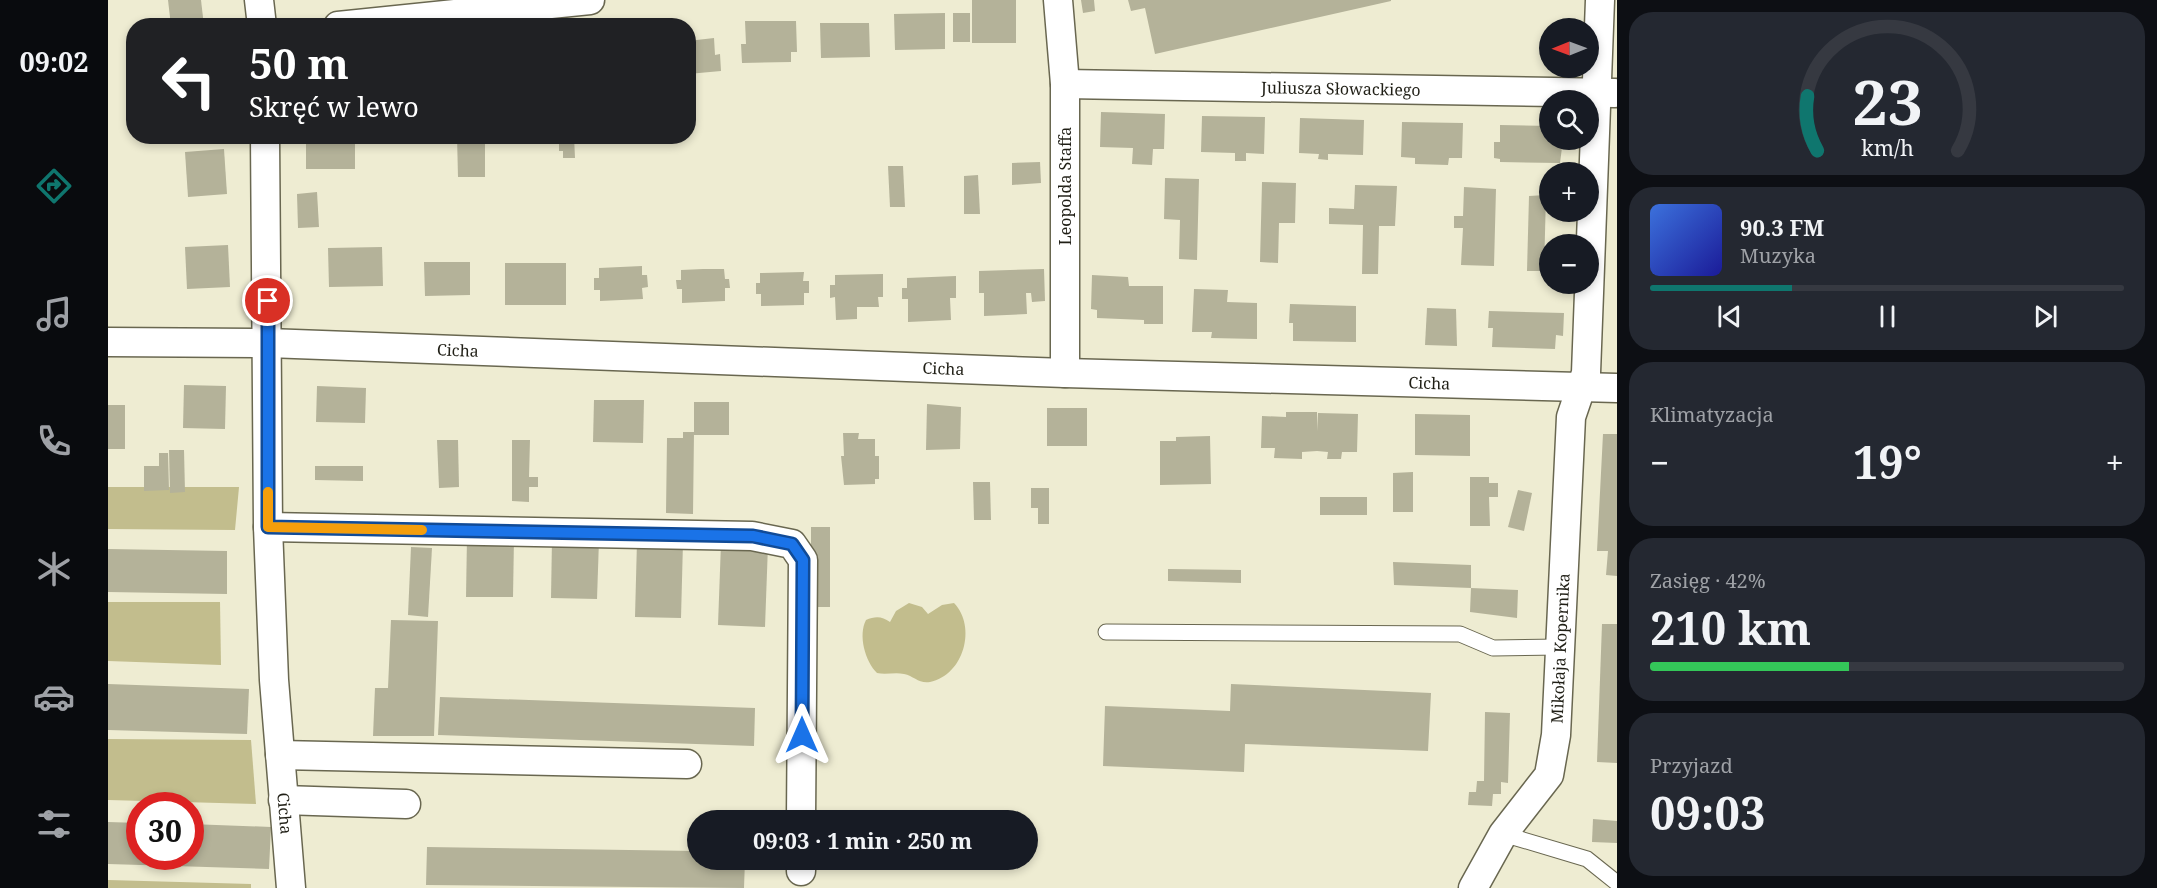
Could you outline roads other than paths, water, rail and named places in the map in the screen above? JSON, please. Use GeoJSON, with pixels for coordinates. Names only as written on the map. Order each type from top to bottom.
{"type":"FeatureCollection","features":[{"type":"Feature","properties":{"kind":"street"},"geometry":{"type":"LineString","coordinates":[[259,0],[261,18]]}},
{"type":"Feature","properties":{"kind":"street"},"geometry":{"type":"LineString","coordinates":[[416,18],[590,0]]}},
{"type":"Feature","properties":{"kind":"street","name":"Leopolda Staffa"},"geometry":{"type":"LineString","coordinates":[[1058,0],[1065,84],[1065,372]]}},
{"type":"Feature","properties":{"kind":"street","name":"Mikołaja Kopernika"},"geometry":{"type":"LineString","coordinates":[[1473,888],[1503,834],[1549,775],[1556,735],[1571,417],[1586,373],[1607,93],[1600,0]]}},
{"type":"Feature","properties":{"kind":"street","name":"Juliusza Słowackiego"},"geometry":{"type":"LineString","coordinates":[[1065,84],[1607,93]]}},
{"type":"Feature","properties":{"kind":"street"},"geometry":{"type":"LineString","coordinates":[[265,144],[268,343]]}},
{"type":"Feature","properties":{"kind":"street","name":"Cicha"},"geometry":{"type":"LineString","coordinates":[[108,342],[268,343],[1065,372],[1617,388]]}},
{"type":"Feature","properties":{"kind":"street","name":"Cicha"},"geometry":{"type":"LineString","coordinates":[[268,343],[268,527],[274,680],[291,888]]}},
{"type":"Feature","properties":{"kind":"street"},"geometry":{"type":"LineString","coordinates":[[268,527],[753,536],[792,544],[803,560],[801,810]]}},
{"type":"Feature","properties":{"kind":"street"},"geometry":{"type":"LineString","coordinates":[[280,755],[687,764]]}},
{"type":"Feature","properties":{"kind":"street"},"geometry":{"type":"LineString","coordinates":[[283,800],[406,804]]}},
{"type":"Feature","properties":{"kind":"lane"},"geometry":{"type":"LineString","coordinates":[[1106,632],[1460,634],[1493,648],[1559,647]]}},
{"type":"Feature","properties":{"kind":"lane"},"geometry":{"type":"LineString","coordinates":[[1503,834],[1587,859],[1617,883]]}}]}
